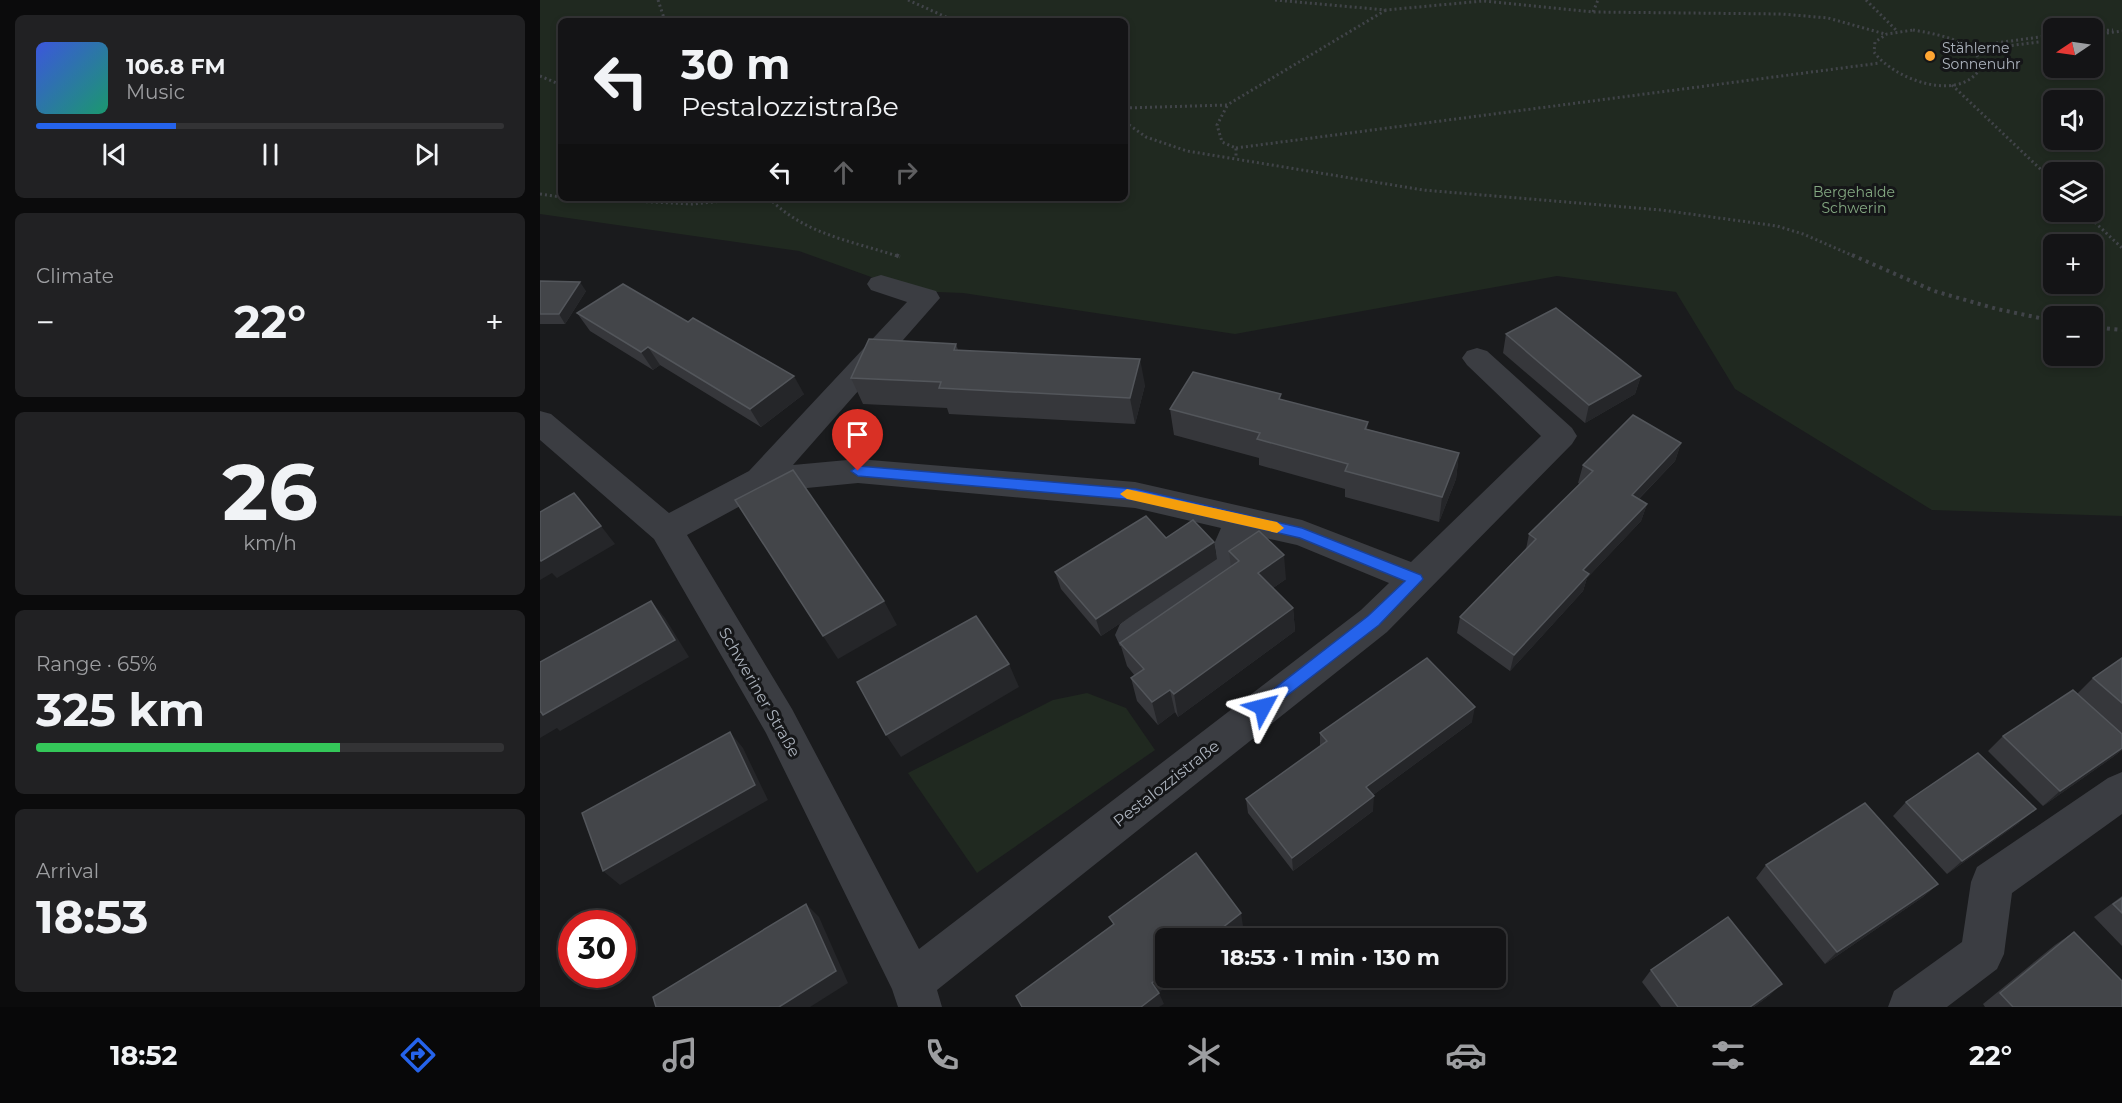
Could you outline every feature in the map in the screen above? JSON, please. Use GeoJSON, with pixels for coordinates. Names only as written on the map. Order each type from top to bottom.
{"type":"FeatureCollection","features":[{"type":"Feature","properties":{"kind":"street"},"geometry":{"type":"LineString","coordinates":[[666,530],[760,480],[926,298],[881,284]]}},
{"type":"Feature","properties":{"kind":"street","name":"Pestalozzistraße"},"geometry":{"type":"LineString","coordinates":[[916,994],[1374,621],[1561,436],[1477,358]]}},
{"type":"Feature","properties":{"kind":"street","name":"Schweriner Straße"},"geometry":{"type":"LineString","coordinates":[[540,422],[666,530],[779,721],[916,994]]}},
{"type":"Feature","properties":{"kind":"street"},"geometry":{"type":"LineString","coordinates":[[760,480],[858,471],[1124,494],[1302,533],[1416,579]]}},
{"type":"Feature","properties":{"kind":"street"},"geometry":{"type":"LineString","coordinates":[[1133,635],[1234,558],[1231,544],[1241,520]]}},
{"type":"Feature","properties":{"kind":"street"},"geometry":{"type":"LineString","coordinates":[[1910,1007],[1982,954],[1992,882],[2122,791]]}},
{"type":"Feature","properties":{"kind":"path"},"geometry":{"type":"LineString","coordinates":[[658,0],[664,18]]}},
{"type":"Feature","properties":{"kind":"path"},"geometry":{"type":"LineString","coordinates":[[908,0],[948,18]]}},
{"type":"Feature","properties":{"kind":"path"},"geometry":{"type":"LineString","coordinates":[[1275,0],[1386,10],[1483,2],[1593,12],[1782,14],[1828,18],[1885,34]]}},
{"type":"Feature","properties":{"kind":"path"},"geometry":{"type":"LineString","coordinates":[[1593,12],[1598,0]]}},
{"type":"Feature","properties":{"kind":"path"},"geometry":{"type":"LineString","coordinates":[[1866,0],[1898,31]]}},
{"type":"Feature","properties":{"kind":"path"},"geometry":{"type":"LineString","coordinates":[[1128,108],[1227,105],[1386,10]]}},
{"type":"Feature","properties":{"kind":"path"},"geometry":{"type":"LineString","coordinates":[[2103,32],[2122,30]]}},
{"type":"Feature","properties":{"kind":"path"},"geometry":{"type":"LineString","coordinates":[[1898,31],[1922,31],[1947,36],[1972,50],[1980,60],[1981,68],[1977,76],[1952,85],[1928,84],[1904,78],[1880,63],[1874,55],[1873,47],[1877,40],[1885,34],[1898,31]]}},
{"type":"Feature","properties":{"kind":"path"},"geometry":{"type":"LineString","coordinates":[[1972,50],[1996,43],[2043,37]]}},
{"type":"Feature","properties":{"kind":"path"},"geometry":{"type":"LineString","coordinates":[[1972,50],[2043,41]]}},
{"type":"Feature","properties":{"kind":"path"},"geometry":{"type":"LineString","coordinates":[[1227,105],[1217,125],[1222,142],[1236,148],[1880,63]]}},
{"type":"Feature","properties":{"kind":"path"},"geometry":{"type":"LineString","coordinates":[[540,76],[558,84]]}},
{"type":"Feature","properties":{"kind":"path"},"geometry":{"type":"LineString","coordinates":[[1952,85],[2043,172]]}},
{"type":"Feature","properties":{"kind":"path"},"geometry":{"type":"LineString","coordinates":[[1128,124],[1146,137],[1186,151],[1423,190],[1661,210],[1777,226],[1803,234],[1934,291],[1997,309],[2043,319]]}},
{"type":"Feature","properties":{"kind":"path"},"geometry":{"type":"LineString","coordinates":[[1236,148],[1236,158]]}},
{"type":"Feature","properties":{"kind":"path"},"geometry":{"type":"LineString","coordinates":[[540,194],[558,197]]}},
{"type":"Feature","properties":{"kind":"path"},"geometry":{"type":"LineString","coordinates":[[632,201],[692,204],[724,201]]}},
{"type":"Feature","properties":{"kind":"path"},"geometry":{"type":"LineString","coordinates":[[2095,222],[2122,248]]}},
{"type":"Feature","properties":{"kind":"path"},"geometry":{"type":"LineString","coordinates":[[2103,328],[2122,330]]}},
{"type":"Feature","properties":{"kind":"green space","name":"Bergehalde Schwerin"},"geometry":{"type":"Polygon","coordinates":[[[540,0],[2122,0],[2122,516],[1932,510],[1735,389],[1676,292],[1557,276],[1235,334],[963,293],[910,291],[799,251],[540,214],[540,0]]]}},
{"type":"Feature","properties":{"kind":"green space"},"geometry":{"type":"Polygon","coordinates":[[[1087,693],[1126,708],[1155,750],[977,873],[908,773],[1053,700],[1087,693]]]}},
{"type":"Feature","properties":{"kind":"building"},"geometry":{"type":"Polygon","coordinates":[[[540,281],[580,282],[559,314],[540,314],[540,281]]]}},
{"type":"Feature","properties":{"kind":"building"},"geometry":{"type":"Polygon","coordinates":[[[623,284],[688,322],[693,318],[794,376],[750,409],[648,347],[641,352],[577,313],[623,284]]]}},
{"type":"Feature","properties":{"kind":"building"},"geometry":{"type":"Polygon","coordinates":[[[1556,308],[1641,376],[1589,405],[1506,334],[1556,308]]]}},
{"type":"Feature","properties":{"kind":"building"},"geometry":{"type":"Polygon","coordinates":[[[869,339],[956,344],[954,350],[1140,359],[1130,398],[939,388],[941,382],[851,378],[869,339]]]}},
{"type":"Feature","properties":{"kind":"building"},"geometry":{"type":"Polygon","coordinates":[[[1193,372],[1281,394],[1279,399],[1368,422],[1365,429],[1459,453],[1442,497],[1345,471],[1348,464],[1257,439],[1260,433],[1170,409],[1193,372]]]}},
{"type":"Feature","properties":{"kind":"building"},"geometry":{"type":"Polygon","coordinates":[[[1633,415],[1681,443],[1632,495],[1647,504],[1583,570],[1589,574],[1514,655],[1460,617],[1536,539],[1529,534],[1593,471],[1583,465],[1633,415]]]}},
{"type":"Feature","properties":{"kind":"building"},"geometry":{"type":"Polygon","coordinates":[[[793,470],[884,601],[823,636],[735,500],[793,470]]]}},
{"type":"Feature","properties":{"kind":"building"},"geometry":{"type":"Polygon","coordinates":[[[574,493],[601,526],[541,561],[540,512],[574,493]]]}},
{"type":"Feature","properties":{"kind":"building"},"geometry":{"type":"Polygon","coordinates":[[[1146,516],[1166,538],[1193,520],[1214,542],[1096,619],[1055,572],[1146,516]]]}},
{"type":"Feature","properties":{"kind":"building"},"geometry":{"type":"Polygon","coordinates":[[[1259,531],[1284,555],[1258,573],[1293,608],[1174,694],[1170,690],[1152,702],[1131,678],[1144,669],[1120,643],[1239,561],[1229,551],[1259,531]]]}},
{"type":"Feature","properties":{"kind":"building"},"geometry":{"type":"Polygon","coordinates":[[[651,601],[675,640],[543,715],[540,712],[540,662],[651,601]]]}},
{"type":"Feature","properties":{"kind":"building"},"geometry":{"type":"Polygon","coordinates":[[[976,616],[1009,664],[886,735],[857,682],[976,616]]]}},
{"type":"Feature","properties":{"kind":"building"},"geometry":{"type":"Polygon","coordinates":[[[1427,658],[1475,707],[1366,787],[1374,796],[1292,858],[1246,799],[1327,741],[1320,733],[1427,658]]]}},
{"type":"Feature","properties":{"kind":"building"},"geometry":{"type":"Polygon","coordinates":[[[2122,658],[2122,703],[2093,678],[2122,658]]]}},
{"type":"Feature","properties":{"kind":"building"},"geometry":{"type":"Polygon","coordinates":[[[2073,690],[2122,734],[2122,748],[2060,791],[2003,736],[2073,690]]]}},
{"type":"Feature","properties":{"kind":"building"},"geometry":{"type":"Polygon","coordinates":[[[730,732],[755,785],[603,871],[582,813],[730,732]]]}},
{"type":"Feature","properties":{"kind":"building"},"geometry":{"type":"Polygon","coordinates":[[[1978,753],[2036,809],[1962,861],[1906,802],[1978,753]]]}},
{"type":"Feature","properties":{"kind":"building"},"geometry":{"type":"Polygon","coordinates":[[[1865,803],[1938,884],[1837,952],[1766,865],[1865,803]]]}},
{"type":"Feature","properties":{"kind":"building"},"geometry":{"type":"Polygon","coordinates":[[[1196,853],[1241,913],[1222,928],[1155,928],[1155,981],[1152,983],[1159,993],[1141,1007],[1022,1007],[1016,996],[1114,924],[1109,917],[1196,853]]]}},
{"type":"Feature","properties":{"kind":"building"},"geometry":{"type":"Polygon","coordinates":[[[2122,898],[2122,913],[2113,904],[2122,898]]]}},
{"type":"Feature","properties":{"kind":"building"},"geometry":{"type":"Polygon","coordinates":[[[806,904],[836,971],[779,1007],[656,1007],[653,997],[806,904]]]}},
{"type":"Feature","properties":{"kind":"building"},"geometry":{"type":"Polygon","coordinates":[[[1728,917],[1782,984],[1750,1007],[1678,1007],[1651,970],[1728,917]]]}},
{"type":"Feature","properties":{"kind":"building"},"geometry":{"type":"Polygon","coordinates":[[[2074,932],[2122,981],[2122,1007],[2013,1007],[2000,993],[2074,932]]]}},
{"type":"Feature","properties":{"kind":"slow traffic"},"geometry":{"type":"LineString","coordinates":[[1127,494],[1277,528]]}},
{"type":"Feature","properties":{"kind":"place","name":"Stählerne Sonnenuhr"},"geometry":{"type":"Point","coordinates":[1930,56]}},
{"type":"Feature","properties":{"kind":"route"},"geometry":{"type":"LineString","coordinates":[[858,471],[1136,495],[1302,533],[1416,579],[1374,621],[1263,707]]}}]}
